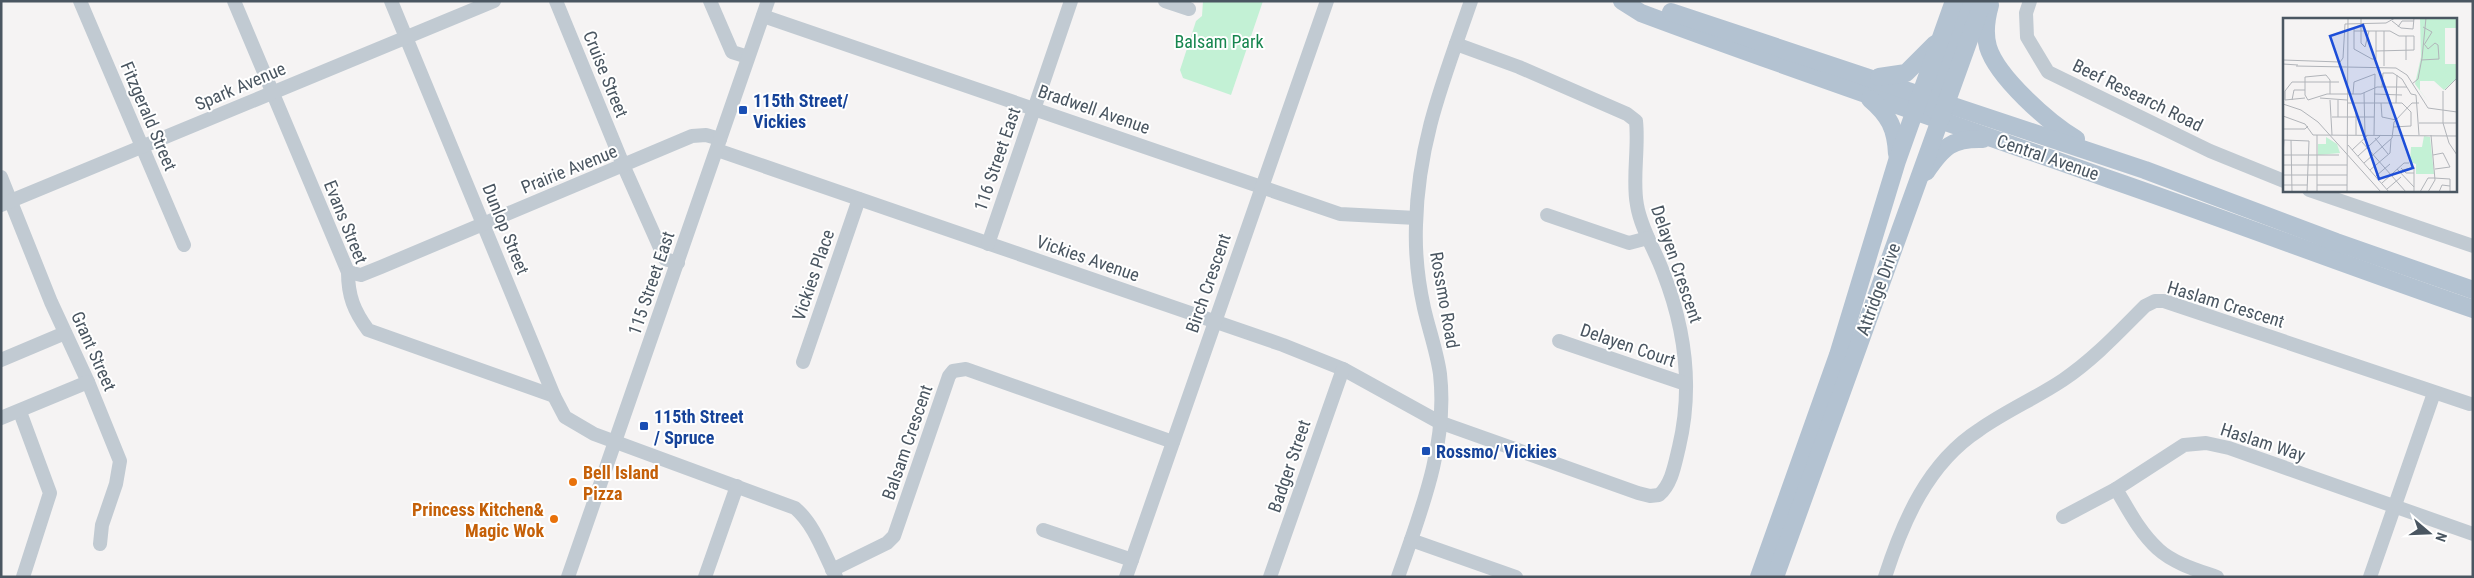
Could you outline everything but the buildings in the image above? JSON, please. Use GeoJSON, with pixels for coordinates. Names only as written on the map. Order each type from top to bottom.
{"type":"FeatureCollection","features":[{"type":"Feature","properties":{"kind":"main road","name":"Attridge Drive"},"geometry":{"type":"LineString","coordinates":[[1775,577],[1939,120],[1933,98],[1941,35],[1954,1]]}},
{"type":"Feature","properties":{"kind":"main road"},"geometry":{"type":"LineString","coordinates":[[1933,98],[1967,1]]}},
{"type":"Feature","properties":{"kind":"main road","name":"Attridge Drive"},"geometry":{"type":"LineString","coordinates":[[1759,577],[1838,355],[1897,161],[1915,112],[1933,98],[1983,1]]}},
{"type":"Feature","properties":{"kind":"main road"},"geometry":{"type":"LineString","coordinates":[[1991,1],[1986,33],[1988,47],[1995,62],[2048,120],[2092,152]]}},
{"type":"Feature","properties":{"kind":"main road","name":"Central Avenue"},"geometry":{"type":"LineString","coordinates":[[1623,2],[1646,4],[1933,98],[2092,152],[2336,242],[2473,290]]}},
{"type":"Feature","properties":{"kind":"main road","name":"Central Avenue"},"geometry":{"type":"LineString","coordinates":[[1623,2],[1641,13],[1866,95],[2473,309]]}},
{"type":"Feature","properties":{"kind":"main road"},"geometry":{"type":"LineString","coordinates":[[1872,78],[1906,73],[1922,59],[1941,35]]}},
{"type":"Feature","properties":{"kind":"main road"},"geometry":{"type":"LineString","coordinates":[[1866,95],[1885,112],[1891,122],[1896,138],[1897,161]]}},
{"type":"Feature","properties":{"kind":"main road"},"geometry":{"type":"LineString","coordinates":[[1913,192],[1938,154],[1946,147],[1963,140],[1994,139]]}},
{"type":"Feature","properties":{"kind":"street","name":"Fitzgerald Street"},"geometry":{"type":"LineString","coordinates":[[80,1],[184,245]]}},
{"type":"Feature","properties":{"kind":"street","name":"Evans Street"},"geometry":{"type":"LineString","coordinates":[[234,1],[348,272],[348,291],[355,312],[368,330],[554,396]]}},
{"type":"Feature","properties":{"kind":"street","name":"Dunlop Street"},"geometry":{"type":"LineString","coordinates":[[391,1],[554,396],[566,417],[594,434],[616,443],[787,504],[802,514],[834,574]]}},
{"type":"Feature","properties":{"kind":"street","name":"Spark Avenue"},"geometry":{"type":"LineString","coordinates":[[6,203],[494,1]]}},
{"type":"Feature","properties":{"kind":"street","name":"Cruise Street"},"geometry":{"type":"LineString","coordinates":[[556,1],[624,167],[666,259],[678,263]]}},
{"type":"Feature","properties":{"kind":"street"},"geometry":{"type":"LineString","coordinates":[[710,1],[732,52],[748,58]]}},
{"type":"Feature","properties":{"kind":"street","name":"115 Street East"},"geometry":{"type":"LineString","coordinates":[[568,577],[768,1]]}},
{"type":"Feature","properties":{"kind":"street","name":"116 Street East"},"geometry":{"type":"LineString","coordinates":[[988,244],[1071,1]]}},
{"type":"Feature","properties":{"kind":"street"},"geometry":{"type":"LineString","coordinates":[[1165,1],[1188,9]]}},
{"type":"Feature","properties":{"kind":"street","name":"Birch Crescent"},"geometry":{"type":"LineString","coordinates":[[1126,577],[1327,1]]}},
{"type":"Feature","properties":{"kind":"street","name":"Rossmo Road"},"geometry":{"type":"LineString","coordinates":[[1398,577],[1436,463],[1439,422],[1440,374],[1420,284],[1416,218],[1426,134],[1471,1]]}},
{"type":"Feature","properties":{"kind":"street","name":"Beef Research Road"},"geometry":{"type":"LineString","coordinates":[[2030,1],[2026,13],[2027,37],[2048,72],[2210,151],[2283,181]]}},
{"type":"Feature","properties":{"kind":"street","name":"Bradwell Avenue"},"geometry":{"type":"LineString","coordinates":[[763,16],[1340,214],[1416,218]]}},
{"type":"Feature","properties":{"kind":"street","name":"Delayen Crescent"},"geometry":{"type":"LineString","coordinates":[[1439,422],[1638,493],[1655,497],[1665,490],[1676,459],[1685,416],[1686,355],[1677,313],[1636,204],[1636,121],[1627,114],[1519,67],[1456,44]]}},
{"type":"Feature","properties":{"kind":"street","name":"Prairie Avenue"},"geometry":{"type":"LineString","coordinates":[[348,272],[361,275],[624,167],[692,136],[706,135],[718,145]]}},
{"type":"Feature","properties":{"kind":"street","name":"Vickies Avenue"},"geometry":{"type":"LineString","coordinates":[[718,145],[859,199],[1215,321],[1343,368],[1439,422]]}},
{"type":"Feature","properties":{"kind":"street","name":"Grant Street"},"geometry":{"type":"LineString","coordinates":[[1,177],[6,203],[88,382],[120,461],[116,484],[102,525],[100,544]]}},
{"type":"Feature","properties":{"kind":"street"},"geometry":{"type":"LineString","coordinates":[[2312,191],[2473,246]]}},
{"type":"Feature","properties":{"kind":"street","name":"Vickies Place"},"geometry":{"type":"LineString","coordinates":[[803,362],[859,199]]}},
{"type":"Feature","properties":{"kind":"street"},"geometry":{"type":"LineString","coordinates":[[1548,215],[1630,243],[1648,238]]}},
{"type":"Feature","properties":{"kind":"street","name":"Haslam Crescent"},"geometry":{"type":"LineString","coordinates":[[1885,577],[1900,531],[1916,501],[1950,455],[1976,431],[2076,371],[2145,306],[2155,301],[2164,301],[2272,336],[2434,393]]}},
{"type":"Feature","properties":{"kind":"street"},"geometry":{"type":"LineString","coordinates":[[1,360],[65,333]]}},
{"type":"Feature","properties":{"kind":"street","name":"Delayen Court"},"geometry":{"type":"LineString","coordinates":[[1559,341],[1686,384]]}},
{"type":"Feature","properties":{"kind":"street","name":"Badger Street"},"geometry":{"type":"LineString","coordinates":[[1270,577],[1343,368]]}},
{"type":"Feature","properties":{"kind":"street","name":"Balsam Crescent"},"geometry":{"type":"LineString","coordinates":[[834,574],[886,543],[894,536],[949,376],[953,372],[966,369],[1173,442]]}},
{"type":"Feature","properties":{"kind":"street"},"geometry":{"type":"LineString","coordinates":[[1,418],[20,412],[88,382]]}},
{"type":"Feature","properties":{"kind":"street"},"geometry":{"type":"LineString","coordinates":[[2370,577],[2396,507],[2434,393],[2470,404]]}},
{"type":"Feature","properties":{"kind":"street"},"geometry":{"type":"LineString","coordinates":[[20,412],[50,493],[23,577]]}},
{"type":"Feature","properties":{"kind":"street","name":"Haslam Way"},"geometry":{"type":"LineString","coordinates":[[2062,517],[2116,489],[2184,445],[2206,443],[2229,448],[2396,507]]}},
{"type":"Feature","properties":{"kind":"street"},"geometry":{"type":"LineString","coordinates":[[705,577],[737,486]]}},
{"type":"Feature","properties":{"kind":"street"},"geometry":{"type":"LineString","coordinates":[[2116,489],[2145,535],[2159,550],[2181,563],[2217,577]]}},
{"type":"Feature","properties":{"kind":"street"},"geometry":{"type":"LineString","coordinates":[[2396,507],[2473,534]]}},
{"type":"Feature","properties":{"kind":"street"},"geometry":{"type":"LineString","coordinates":[[1043,530],[1132,560]]}},
{"type":"Feature","properties":{"kind":"street"},"geometry":{"type":"LineString","coordinates":[[1411,540],[1516,577]]}},
{"type":"Feature","properties":{"kind":"green space","name":"Balsam Park"},"geometry":{"type":"Polygon","coordinates":[[[1203,1],[1263,1],[1231,95],[1183,78],[1180,70],[1196,21],[1202,16],[1203,1]]]}},
{"type":"Feature","properties":{"kind":"place","name":"115th Street/ Vickies"},"geometry":{"type":"Point","coordinates":[743,110]}},
{"type":"Feature","properties":{"kind":"place","name":"115th Street / Spruce"},"geometry":{"type":"Point","coordinates":[644,426]}},
{"type":"Feature","properties":{"kind":"place","name":"Rossmo/ Vickies"},"geometry":{"type":"Point","coordinates":[1426,451]}},
{"type":"Feature","properties":{"kind":"place","name":"Bell Island Pizza"},"geometry":{"type":"Point","coordinates":[573,482]}},
{"type":"Feature","properties":{"kind":"place","name":"Princess Kitchen& Magic Wok"},"geometry":{"type":"Point","coordinates":[554,519]}}]}
